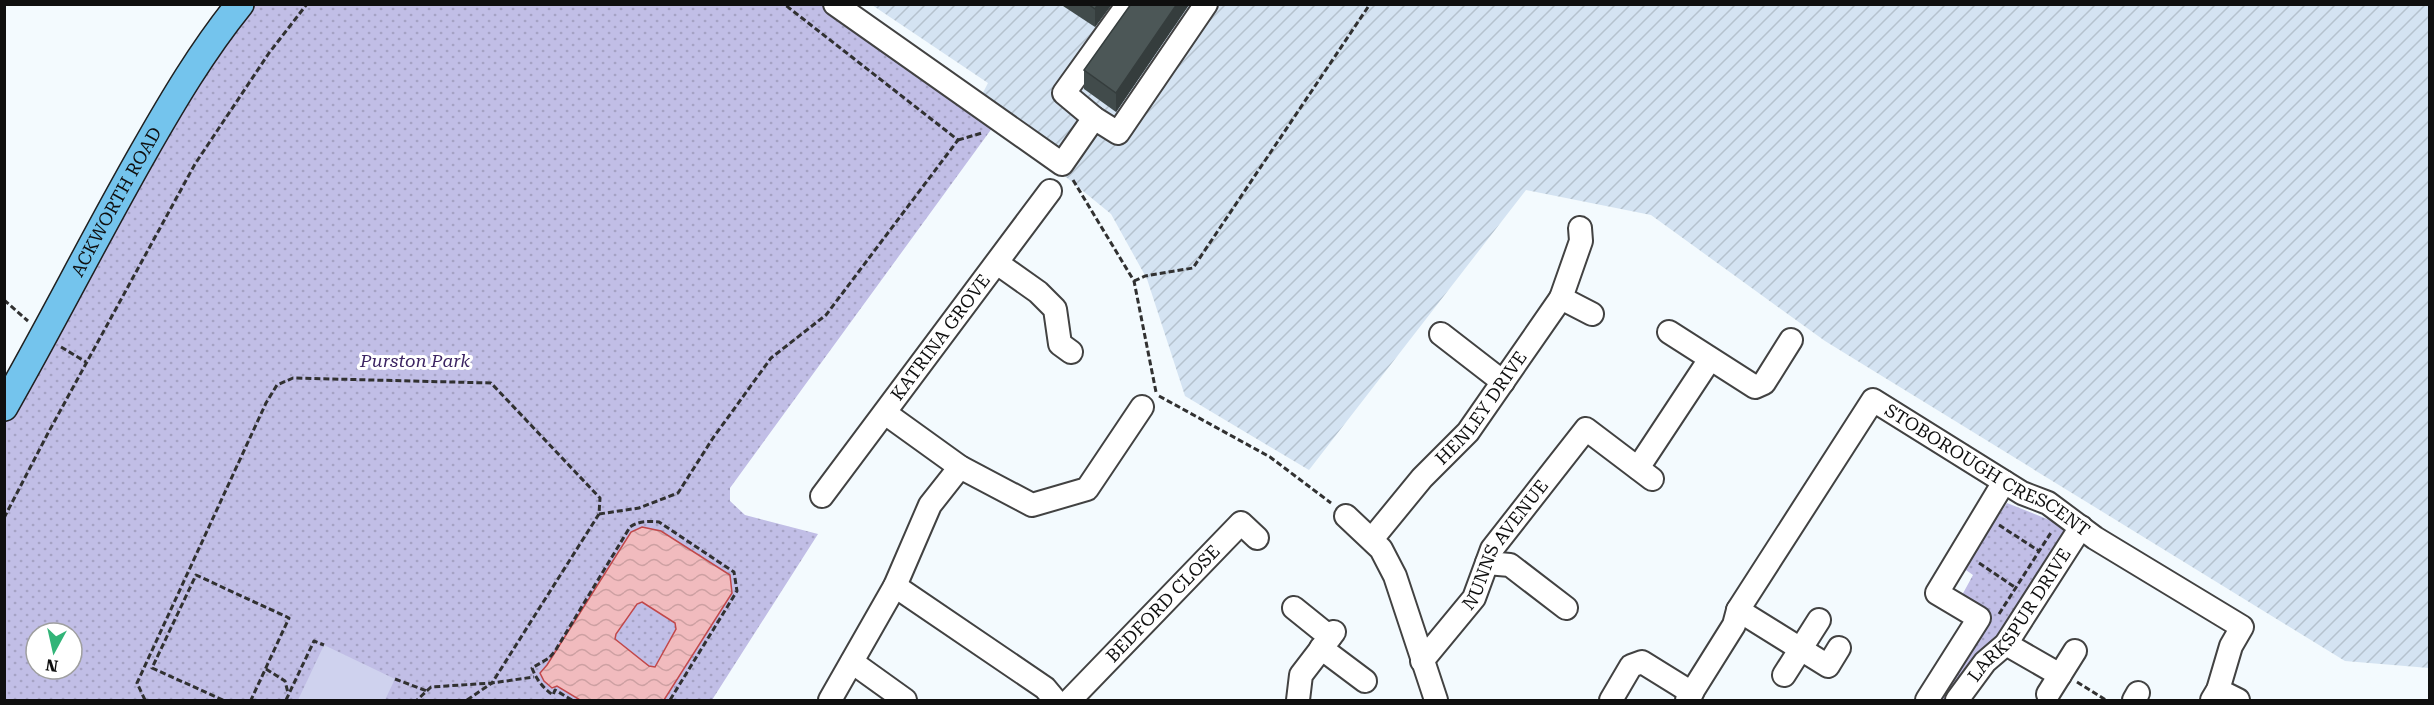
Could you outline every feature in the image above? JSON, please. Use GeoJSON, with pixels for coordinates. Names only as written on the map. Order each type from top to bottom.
{"type":"FeatureCollection","features":[{"type":"Feature","properties":{"kind":"main road","name":"ACKWORTH ROAD"},"geometry":{"type":"LineString","coordinates":[[4,407],[42,334],[174,98],[208,46],[240,4]]}},
{"type":"Feature","properties":{"kind":"street"},"geometry":{"type":"LineString","coordinates":[[835,4],[1062,164],[1094,118]]}},
{"type":"Feature","properties":{"kind":"street"},"geometry":{"type":"LineString","coordinates":[[1128,4],[1064,93],[1094,118],[1118,133],[1206,4]]}},
{"type":"Feature","properties":{"kind":"street","name":"KATRINA GROVE"},"geometry":{"type":"LineString","coordinates":[[822,496],[1050,191]]}},
{"type":"Feature","properties":{"kind":"street","name":"HENLEY DRIVE"},"geometry":{"type":"LineString","coordinates":[[1372,539],[1422,478],[1468,432],[1561,298],[1581,242],[1580,228]]}},
{"type":"Feature","properties":{"kind":"street","name":"KATRINA GROVE"},"geometry":{"type":"LineString","coordinates":[[996,264],[1038,292],[1055,309],[1060,344],[1071,352]]}},
{"type":"Feature","properties":{"kind":"street"},"geometry":{"type":"LineString","coordinates":[[1561,298],[1592,314]]}},
{"type":"Feature","properties":{"kind":"street"},"geometry":{"type":"LineString","coordinates":[[1669,332],[1745,383],[1755,387],[1764,383],[1791,340]]}},
{"type":"Feature","properties":{"kind":"street"},"geometry":{"type":"LineString","coordinates":[[1441,334],[1503,382]]}},
{"type":"Feature","properties":{"kind":"street","name":"NUNNS AVENUE"},"geometry":{"type":"LineString","coordinates":[[1422,661],[1474,598],[1492,549],[1586,429],[1645,474],[1710,359]]}},
{"type":"Feature","properties":{"kind":"street","name":"STOBOROUGH CRESCENT"},"geometry":{"type":"LineString","coordinates":[[1690,697],[1734,625],[1738,610],[1874,400],[2004,482],[2048,503],[2095,538],[2242,627],[2231,646],[2215,695]]}},
{"type":"Feature","properties":{"kind":"street","name":"KATRINA GROVE"},"geometry":{"type":"LineString","coordinates":[[885,412],[960,467],[1032,505],[1087,489],[1142,407]]}},
{"type":"Feature","properties":{"kind":"street"},"geometry":{"type":"LineString","coordinates":[[830,700],[895,586],[930,505],[960,467]]}},
{"type":"Feature","properties":{"kind":"street"},"geometry":{"type":"LineString","coordinates":[[1927,700],[1978,618],[1937,593],[2004,482]]}},
{"type":"Feature","properties":{"kind":"street"},"geometry":{"type":"LineString","coordinates":[[1346,516],[1381,549],[1395,576],[1436,700]]}},
{"type":"Feature","properties":{"kind":"street","name":"BEDFORD CLOSE"},"geometry":{"type":"LineString","coordinates":[[1070,700],[1241,523],[1257,538]]}},
{"type":"Feature","properties":{"kind":"street","name":"LARKSPUR DRIVE"},"geometry":{"type":"LineString","coordinates":[[1957,700],[1985,662],[2006,644],[2081,527]]}},
{"type":"Feature","properties":{"kind":"street"},"geometry":{"type":"LineString","coordinates":[[1487,563],[1510,565],[1566,608]]}},
{"type":"Feature","properties":{"kind":"street"},"geometry":{"type":"LineString","coordinates":[[895,586],[1045,688],[1055,700]]}},
{"type":"Feature","properties":{"kind":"street"},"geometry":{"type":"LineString","coordinates":[[1294,609],[1329,639],[1365,681]]}},
{"type":"Feature","properties":{"kind":"street"},"geometry":{"type":"LineString","coordinates":[[1738,610],[1828,666],[1839,648]]}},
{"type":"Feature","properties":{"kind":"street"},"geometry":{"type":"LineString","coordinates":[[1784,675],[1819,620]]}},
{"type":"Feature","properties":{"kind":"street"},"geometry":{"type":"LineString","coordinates":[[1298,700],[1301,675],[1329,639]]}},
{"type":"Feature","properties":{"kind":"street"},"geometry":{"type":"LineString","coordinates":[[2006,644],[2060,683],[2074,651]]}},
{"type":"Feature","properties":{"kind":"street"},"geometry":{"type":"LineString","coordinates":[[852,662],[905,700]]}},
{"type":"Feature","properties":{"kind":"street"},"geometry":{"type":"LineString","coordinates":[[1611,700],[1631,666],[1642,662],[1690,697]]}},
{"type":"Feature","properties":{"kind":"street"},"geometry":{"type":"LineString","coordinates":[[2215,695],[2238,700]]}},
{"type":"Feature","properties":{"kind":"path"},"geometry":{"type":"LineString","coordinates":[[4,518],[195,164],[268,53],[307,4]]}},
{"type":"Feature","properties":{"kind":"path"},"geometry":{"type":"LineString","coordinates":[[599,514],[639,508],[678,493],[713,438],[771,358],[826,315],[958,140],[784,4]]}},
{"type":"Feature","properties":{"kind":"path"},"geometry":{"type":"LineString","coordinates":[[1134,281],[1145,276],[1193,268],[1370,4]]}},
{"type":"Feature","properties":{"kind":"path"},"geometry":{"type":"LineString","coordinates":[[1062,164],[1134,281],[1156,394],[1270,457],[1346,516]]}},
{"type":"Feature","properties":{"kind":"path"},"geometry":{"type":"LineString","coordinates":[[4,300],[42,334],[87,363]]}},
{"type":"Feature","properties":{"kind":"path"},"geometry":{"type":"LineString","coordinates":[[145,700],[137,683],[139,677],[266,404],[277,386],[293,378],[491,383],[600,498],[599,514],[492,683],[467,700]]}},
{"type":"Feature","properties":{"kind":"path"},"geometry":{"type":"LineString","coordinates":[[1994,521],[2046,556]]}},
{"type":"Feature","properties":{"kind":"path"},"geometry":{"type":"LineString","coordinates":[[572,700],[555,690],[553,695],[535,677],[532,668],[549,658],[555,651],[630,527],[636,523],[658,522],[734,572],[737,591],[670,700]]}},
{"type":"Feature","properties":{"kind":"path"},"geometry":{"type":"LineString","coordinates":[[1997,616],[2058,522]]}},
{"type":"Feature","properties":{"kind":"path"},"geometry":{"type":"LineString","coordinates":[[1970,556],[2023,592]]}},
{"type":"Feature","properties":{"kind":"path"},"geometry":{"type":"LineString","coordinates":[[223,700],[152,668],[196,574],[289,618],[250,700]]}},
{"type":"Feature","properties":{"kind":"path"},"geometry":{"type":"LineString","coordinates":[[286,700],[314,641],[324,645]]}},
{"type":"Feature","properties":{"kind":"path"},"geometry":{"type":"LineString","coordinates":[[265,669],[285,681],[288,695]]}},
{"type":"Feature","properties":{"kind":"path"},"geometry":{"type":"LineString","coordinates":[[417,700],[431,687],[492,683],[535,677]]}},
{"type":"Feature","properties":{"kind":"path"},"geometry":{"type":"LineString","coordinates":[[395,679],[427,691]]}},
{"type":"Feature","properties":{"kind":"path"},"geometry":{"type":"LineString","coordinates":[[2060,683],[2106,700]]}},
{"type":"Feature","properties":{"kind":"shaded area"},"geometry":{"type":"Polygon","coordinates":[[[872,5],[2429,5],[2429,668],[2345,661],[1825,341],[1651,215],[1526,190],[1309,470],[1185,396],[1147,279],[1111,214],[977,104],[988,83],[872,5]]]}},
{"type":"Feature","properties":{"kind":"shaded area"},"geometry":{"type":"Polygon","coordinates":[[[324,645],[395,679],[385,700],[298,700],[324,645]]]}},
{"type":"Feature","properties":{"kind":"green space","name":"Purston Park"},"geometry":{"type":"Polygon","coordinates":[[[240,5],[835,5],[998,120],[730,488],[730,501],[745,515],[818,534],[712,700],[5,700],[5,407],[240,5]]]}},
{"type":"Feature","properties":{"kind":"green space"},"geometry":{"type":"Polygon","coordinates":[[[2007,503],[2065,526],[2065,539],[2012,626],[1951,700],[1932,700],[1986,614],[1961,597],[1973,575],[1963,568],[2007,503]]]}},
{"type":"Feature","properties":{"kind":"water"},"geometry":{"type":"Polygon","coordinates":[[[642,527],[661,531],[730,575],[732,593],[664,700],[580,700],[557,686],[552,688],[544,681],[540,673],[631,532],[642,527]],[[642,602],[637,604],[616,634],[615,639],[649,666],[655,667],[676,629],[675,623],[642,602]]]}},
{"type":"Feature","properties":{"kind":"building"},"geometry":{"type":"Polygon","coordinates":[[[1088,4],[1098,4],[1095,9],[1088,4]]]}},
{"type":"Feature","properties":{"kind":"building"},"geometry":{"type":"Polygon","coordinates":[[[1131,4],[1177,4],[1116,93],[1084,70],[1131,4]]]}}]}
